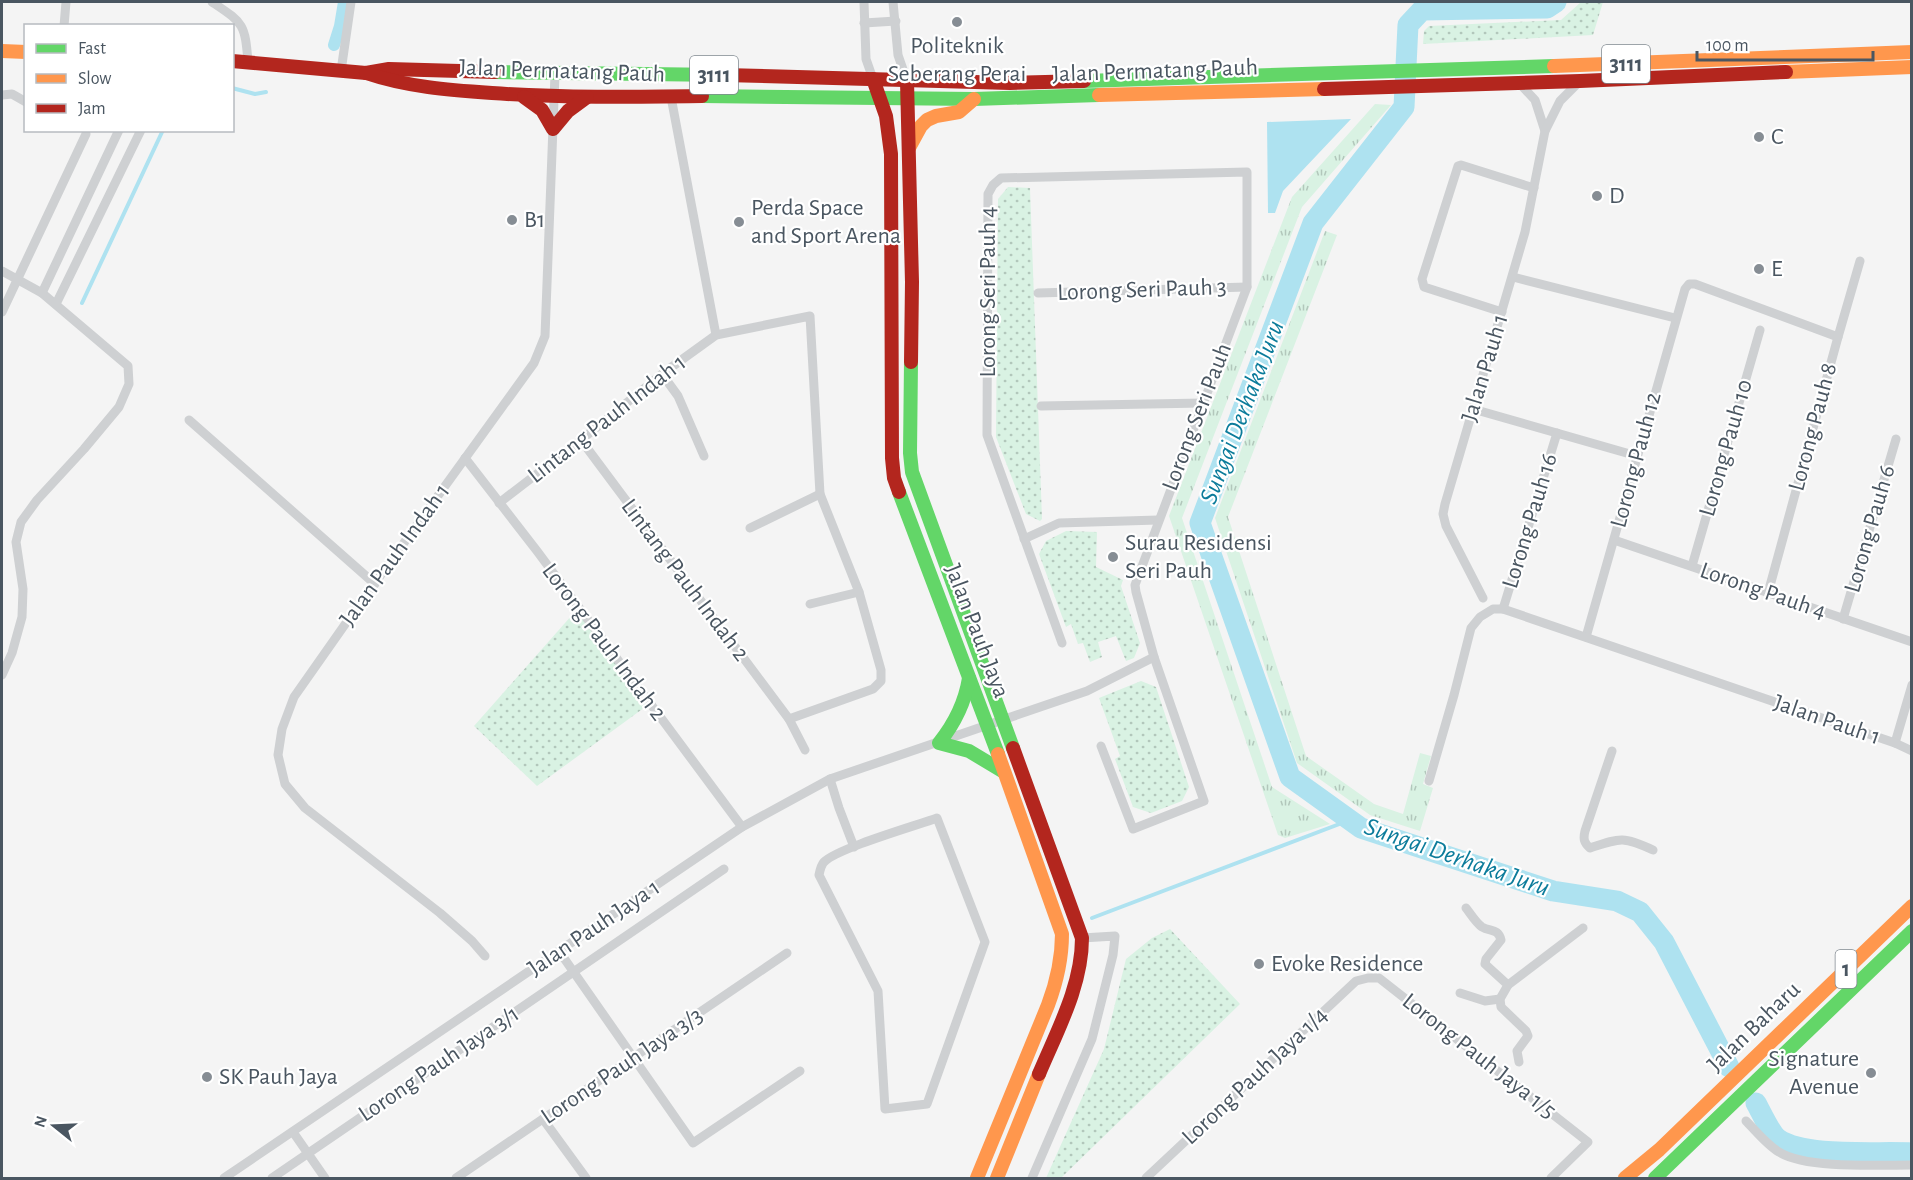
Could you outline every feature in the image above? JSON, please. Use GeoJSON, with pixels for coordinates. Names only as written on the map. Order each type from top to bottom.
{"type":"FeatureCollection","features":[{"type":"Feature","properties":{"kind":"main road"},"geometry":{"type":"LineString","coordinates":[[2,51],[24,52]]}},
{"type":"Feature","properties":{"kind":"main road","name":"Jalan Permatang Pauh"},"geometry":{"type":"LineString","coordinates":[[366,73],[389,69],[1010,83],[1431,71],[1911,52]]}},
{"type":"Feature","properties":{"kind":"main road","name":"Jalan Permatang Pauh"},"geometry":{"type":"LineString","coordinates":[[234,61],[366,73],[388,81],[433,89],[553,97],[790,96],[883,99],[974,99],[1370,88],[1911,67]]}},
{"type":"Feature","properties":{"kind":"main road","name":"Jalan Pauh Jaya"},"geometry":{"type":"LineString","coordinates":[[873,79],[883,99],[889,132],[892,201],[894,478],[970,676],[1062,934],[1061,963],[1051,996],[977,1179]]}},
{"type":"Feature","properties":{"kind":"main road","name":"Jalan Pauh Jaya"},"geometry":{"type":"LineString","coordinates":[[907,81],[912,282],[910,464],[1082,938],[1080,967],[1076,983],[997,1179]]}},
{"type":"Feature","properties":{"kind":"main road"},"geometry":{"type":"LineString","coordinates":[[519,95],[545,111],[553,129],[568,111],[587,97]]}},
{"type":"Feature","properties":{"kind":"main road"},"geometry":{"type":"LineString","coordinates":[[909,148],[922,123],[936,115],[959,112],[974,99]]}},
{"type":"Feature","properties":{"kind":"main road"},"geometry":{"type":"LineString","coordinates":[[970,676],[963,707],[939,743],[969,751],[1004,772]]}},
{"type":"Feature","properties":{"kind":"main road","name":"Jalan Baharu"},"geometry":{"type":"LineString","coordinates":[[1626,1179],[1659,1150],[1911,906]]}},
{"type":"Feature","properties":{"kind":"main road","name":"Jalan Baharu"},"geometry":{"type":"LineString","coordinates":[[1655,1179],[1911,931]]}},
{"type":"Feature","properties":{"kind":"street"},"geometry":{"type":"LineString","coordinates":[[64,24],[66,2]]}},
{"type":"Feature","properties":{"kind":"street"},"geometry":{"type":"LineString","coordinates":[[212,2],[241,25],[246,37],[248,62]]}},
{"type":"Feature","properties":{"kind":"street"},"geometry":{"type":"LineString","coordinates":[[341,70],[351,2]]}},
{"type":"Feature","properties":{"kind":"street"},"geometry":{"type":"LineString","coordinates":[[864,2],[866,59],[873,79]]}},
{"type":"Feature","properties":{"kind":"street"},"geometry":{"type":"LineString","coordinates":[[893,2],[898,55],[907,81]]}},
{"type":"Feature","properties":{"kind":"street"},"geometry":{"type":"LineString","coordinates":[[864,23],[896,21]]}},
{"type":"Feature","properties":{"kind":"street","name":"Jalan Pauh Indah 1"},"geometry":{"type":"LineString","coordinates":[[485,956],[472,941],[440,913],[305,808],[285,783],[278,755],[282,729],[294,697],[534,363],[545,336],[555,74]]}},
{"type":"Feature","properties":{"kind":"street","name":"Jalan Pauh 1"},"geometry":{"type":"LineString","coordinates":[[1483,598],[1446,526],[1443,514],[1451,478],[1525,232],[1545,131],[1560,101],[1580,81]]}},
{"type":"Feature","properties":{"kind":"street","name":"Jalan Pauh 1"},"geometry":{"type":"LineString","coordinates":[[1520,83],[1535,99],[1545,131]]}},
{"type":"Feature","properties":{"kind":"street"},"geometry":{"type":"LineString","coordinates":[[2,95],[12,94],[24,101]]}},
{"type":"Feature","properties":{"kind":"street"},"geometry":{"type":"LineString","coordinates":[[671,97],[716,335]]}},
{"type":"Feature","properties":{"kind":"street"},"geometry":{"type":"LineString","coordinates":[[42,293],[118,132]]}},
{"type":"Feature","properties":{"kind":"street"},"geometry":{"type":"LineString","coordinates":[[56,304],[140,132]]}},
{"type":"Feature","properties":{"kind":"street"},"geometry":{"type":"LineString","coordinates":[[2,312],[86,134]]}},
{"type":"Feature","properties":{"kind":"street"},"geometry":{"type":"LineString","coordinates":[[1502,312],[1424,287],[1422,279],[1458,166],[1534,188]]}},
{"type":"Feature","properties":{"kind":"street","name":"Lorong Seri Pauh"},"geometry":{"type":"LineString","coordinates":[[1101,746],[1133,830],[1204,801],[1154,657],[1135,585],[1247,287],[1247,172]]}},
{"type":"Feature","properties":{"kind":"street","name":"Lorong Seri Pauh 4"},"geometry":{"type":"LineString","coordinates":[[1062,643],[987,435],[988,194],[1001,178],[1247,172]]}},
{"type":"Feature","properties":{"kind":"street","name":"Lorong Pauh 8"},"geometry":{"type":"LineString","coordinates":[[1768,593],[1860,261]]}},
{"type":"Feature","properties":{"kind":"street"},"geometry":{"type":"LineString","coordinates":[[2,271],[42,293],[128,366],[129,384],[119,407],[37,500],[21,522],[16,542],[23,589],[22,617],[12,653],[2,675]]}},
{"type":"Feature","properties":{"kind":"street"},"geometry":{"type":"LineString","coordinates":[[1513,277],[1675,318]]}},
{"type":"Feature","properties":{"kind":"street","name":"Lorong Pauh 12"},"geometry":{"type":"LineString","coordinates":[[1586,637],[1684,289],[1689,284],[1695,284],[1838,337]]}},
{"type":"Feature","properties":{"kind":"street","name":"Lorong Seri Pauh 3"},"geometry":{"type":"LineString","coordinates":[[1038,293],[1247,287]]}},
{"type":"Feature","properties":{"kind":"street","name":"Lintang Pauh Indah 1"},"geometry":{"type":"LineString","coordinates":[[499,503],[662,374],[716,335],[810,315],[820,494]]}},
{"type":"Feature","properties":{"kind":"street","name":"Lorong Pauh 10"},"geometry":{"type":"LineString","coordinates":[[1692,566],[1760,330]]}},
{"type":"Feature","properties":{"kind":"street"},"geometry":{"type":"LineString","coordinates":[[662,374],[678,396],[704,456]]}},
{"type":"Feature","properties":{"kind":"street"},"geometry":{"type":"LineString","coordinates":[[1041,406],[1203,403]]}},
{"type":"Feature","properties":{"kind":"street"},"geometry":{"type":"LineString","coordinates":[[1473,409],[1637,456]]}},
{"type":"Feature","properties":{"kind":"street"},"geometry":{"type":"LineString","coordinates":[[189,420],[375,584]]}},
{"type":"Feature","properties":{"kind":"street","name":"Lorong Pauh 16"},"geometry":{"type":"LineString","coordinates":[[1503,609],[1557,433]]}},
{"type":"Feature","properties":{"kind":"street","name":"Lorong Pauh 6"},"geometry":{"type":"LineString","coordinates":[[1843,619],[1896,439]]}},
{"type":"Feature","properties":{"kind":"street","name":"Lintang Pauh Indah 2"},"geometry":{"type":"LineString","coordinates":[[581,440],[789,719],[805,750]]}},
{"type":"Feature","properties":{"kind":"street","name":"Lorong Pauh Indah 2"},"geometry":{"type":"LineString","coordinates":[[465,458],[742,827]]}},
{"type":"Feature","properties":{"kind":"street"},"geometry":{"type":"LineString","coordinates":[[750,528],[820,494],[859,592],[881,670],[881,681],[873,689],[789,719]]}},
{"type":"Feature","properties":{"kind":"street"},"geometry":{"type":"LineString","coordinates":[[1024,539],[1059,524],[1158,520]]}},
{"type":"Feature","properties":{"kind":"street","name":"Lorong Pauh 4"},"geometry":{"type":"LineString","coordinates":[[1614,540],[1911,642]]}},
{"type":"Feature","properties":{"kind":"street"},"geometry":{"type":"LineString","coordinates":[[810,604],[859,592]]}},
{"type":"Feature","properties":{"kind":"street"},"geometry":{"type":"LineString","coordinates":[[1429,781],[1471,628],[1480,617],[1494,609],[1503,609]]}},
{"type":"Feature","properties":{"kind":"street","name":"Jalan Pauh 1"},"geometry":{"type":"LineString","coordinates":[[1503,609],[1894,743],[1911,751]]}},
{"type":"Feature","properties":{"kind":"street"},"geometry":{"type":"LineString","coordinates":[[1004,721],[1087,691],[1154,657]]}},
{"type":"Feature","properties":{"kind":"street"},"geometry":{"type":"LineString","coordinates":[[1894,743],[1911,686]]}},
{"type":"Feature","properties":{"kind":"street","name":"Jalan Pauh Jaya 1"},"geometry":{"type":"LineString","coordinates":[[224,1179],[742,827],[830,779],[1004,721]]}},
{"type":"Feature","properties":{"kind":"street"},"geometry":{"type":"LineString","coordinates":[[1612,751],[1583,837],[1585,844],[1590,848],[1625,838],[1653,850]]}},
{"type":"Feature","properties":{"kind":"street"},"geometry":{"type":"LineString","coordinates":[[830,779],[854,847]]}},
{"type":"Feature","properties":{"kind":"street"},"geometry":{"type":"LineString","coordinates":[[937,818],[985,942],[927,1104],[885,1109],[878,992],[819,874],[824,862],[854,847],[937,818]]}},
{"type":"Feature","properties":{"kind":"street","name":"Lorong Pauh Jaya 3/1"},"geometry":{"type":"LineString","coordinates":[[272,1179],[724,869]]}},
{"type":"Feature","properties":{"kind":"street"},"geometry":{"type":"LineString","coordinates":[[1466,908],[1482,927],[1493,929],[1500,935],[1501,940],[1486,959],[1485,964],[1508,985]]}},
{"type":"Feature","properties":{"kind":"street"},"geometry":{"type":"LineString","coordinates":[[1519,1062],[1517,1051],[1528,1036],[1526,1031],[1501,1007],[1500,999],[1508,985],[1583,928]]}},
{"type":"Feature","properties":{"kind":"street"},"geometry":{"type":"LineString","coordinates":[[1032,1179],[1092,1039],[1113,955],[1115,936],[1082,938]]}},
{"type":"Feature","properties":{"kind":"street"},"geometry":{"type":"LineString","coordinates":[[559,951],[693,1143],[800,1071]]}},
{"type":"Feature","properties":{"kind":"street","name":"Lorong Pauh Jaya 3/3"},"geometry":{"type":"LineString","coordinates":[[456,1179],[787,953]]}},
{"type":"Feature","properties":{"kind":"street","name":"Lorong Pauh Jaya 1/5"},"geometry":{"type":"LineString","coordinates":[[1368,978],[1379,978],[1588,1142],[1551,1179]]}},
{"type":"Feature","properties":{"kind":"street","name":"Lorong Pauh Jaya 1/4"},"geometry":{"type":"LineString","coordinates":[[1146,1179],[1356,981],[1368,978]]}},
{"type":"Feature","properties":{"kind":"street"},"geometry":{"type":"LineString","coordinates":[[1460,993],[1485,1001],[1500,999]]}},
{"type":"Feature","properties":{"kind":"street"},"geometry":{"type":"LineString","coordinates":[[543,1119],[586,1179]]}},
{"type":"Feature","properties":{"kind":"street"},"geometry":{"type":"LineString","coordinates":[[1746,1121],[1777,1151],[1795,1158],[1816,1163],[1911,1165]]}},
{"type":"Feature","properties":{"kind":"street"},"geometry":{"type":"LineString","coordinates":[[293,1132],[325,1179]]}},
{"type":"Feature","properties":{"kind":"green space"},"geometry":{"type":"Polygon","coordinates":[[[1581,2],[1603,2],[1593,35],[1423,44],[1424,31],[1429,26],[1561,20],[1581,2]]]}},
{"type":"Feature","properties":{"kind":"green space"},"geometry":{"type":"Polygon","coordinates":[[[1375,104],[1391,105],[1302,207],[1182,518],[1272,787],[1330,824],[1285,838],[1278,835],[1169,516],[1292,197],[1375,104]]]}},
{"type":"Feature","properties":{"kind":"green space"},"geometry":{"type":"Polygon","coordinates":[[[1008,187],[1030,188],[1042,519],[1040,521],[1026,514],[996,437],[998,199],[1008,187]]]}},
{"type":"Feature","properties":{"kind":"green space"},"geometry":{"type":"Polygon","coordinates":[[[1325,231],[1337,235],[1228,517],[1306,756],[1374,804],[1403,814],[1420,753],[1431,756],[1423,784],[1433,788],[1420,831],[1370,815],[1297,763],[1215,518],[1325,231]]]}},
{"type":"Feature","properties":{"kind":"green space"},"geometry":{"type":"Polygon","coordinates":[[[1066,531],[1097,532],[1096,567],[1123,580],[1121,586],[1140,643],[1134,658],[1126,661],[1116,636],[1098,642],[1102,657],[1090,662],[1083,643],[1078,644],[1071,624],[1066,627],[1039,554],[1046,541],[1066,531]]]}},
{"type":"Feature","properties":{"kind":"green space"},"geometry":{"type":"Polygon","coordinates":[[[580,606],[652,702],[537,786],[474,726],[580,606]]]}},
{"type":"Feature","properties":{"kind":"green space"},"geometry":{"type":"Polygon","coordinates":[[[1141,681],[1156,687],[1189,787],[1182,801],[1151,813],[1133,807],[1115,759],[1120,756],[1099,698],[1141,681]]]}},
{"type":"Feature","properties":{"kind":"green space"},"geometry":{"type":"Polygon","coordinates":[[[1170,929],[1240,1004],[1061,1178],[1046,1178],[1104,1049],[1126,959],[1152,938],[1170,929]]]}},
{"type":"Feature","properties":{"kind":"water"},"geometry":{"type":"Polygon","coordinates":[[[1351,119],[1283,191],[1275,213],[1268,213],[1267,122],[1351,119]]]}},
{"type":"Feature","properties":{"kind":"waterway"},"geometry":{"type":"LineString","coordinates":[[334,45],[344,2]]}},
{"type":"Feature","properties":{"kind":"waterway","name":"Sungai Derhaka Juru"},"geometry":{"type":"LineString","coordinates":[[1556,2],[1547,8],[1422,10],[1408,25],[1404,107],[1313,223],[1200,523],[1290,777],[1361,828],[1553,891],[1617,901],[1640,912],[1664,942],[1729,1067]]}},
{"type":"Feature","properties":{"kind":"waterway"},"geometry":{"type":"LineString","coordinates":[[234,89],[255,94],[266,92]]}},
{"type":"Feature","properties":{"kind":"waterway"},"geometry":{"type":"LineString","coordinates":[[82,303],[162,132]]}},
{"type":"Feature","properties":{"kind":"waterway"},"geometry":{"type":"LineString","coordinates":[[1092,918],[1350,820]]}},
{"type":"Feature","properties":{"kind":"waterway","name":"Sungai Derhaka Juru"},"geometry":{"type":"LineString","coordinates":[[1756,1103],[1775,1136],[1790,1145],[1823,1151],[1912,1153]]}},
{"type":"Feature","properties":{"kind":"traffic: fast"},"geometry":{"type":"LineString","coordinates":[[1084,81],[1554,66]]}},
{"type":"Feature","properties":{"kind":"traffic: fast"},"geometry":{"type":"LineString","coordinates":[[495,72],[724,75]]}},
{"type":"Feature","properties":{"kind":"traffic: fast"},"geometry":{"type":"LineString","coordinates":[[702,96],[974,99],[1099,95]]}},
{"type":"Feature","properties":{"kind":"traffic: fast"},"geometry":{"type":"LineString","coordinates":[[911,362],[910,453],[912,472],[1013,748]]}},
{"type":"Feature","properties":{"kind":"traffic: fast"},"geometry":{"type":"LineString","coordinates":[[899,492],[998,754]]}},
{"type":"Feature","properties":{"kind":"traffic: fast"},"geometry":{"type":"LineString","coordinates":[[969,678],[958,712],[939,743],[969,751],[1004,772]]}},
{"type":"Feature","properties":{"kind":"traffic: fast"},"geometry":{"type":"LineString","coordinates":[[1655,1178],[1912,931]]}},
{"type":"Feature","properties":{"kind":"traffic: slow"},"geometry":{"type":"LineString","coordinates":[[2,51],[24,52]]}},
{"type":"Feature","properties":{"kind":"traffic: slow"},"geometry":{"type":"LineString","coordinates":[[1554,66],[1912,52]]}},
{"type":"Feature","properties":{"kind":"traffic: slow"},"geometry":{"type":"LineString","coordinates":[[1786,72],[1912,67]]}},
{"type":"Feature","properties":{"kind":"traffic: slow"},"geometry":{"type":"LineString","coordinates":[[1099,95],[1324,89]]}},
{"type":"Feature","properties":{"kind":"traffic: slow"},"geometry":{"type":"LineString","coordinates":[[909,148],[921,126],[927,120],[959,112],[974,99]]}},
{"type":"Feature","properties":{"kind":"traffic: slow"},"geometry":{"type":"LineString","coordinates":[[977,1178],[1048,1005],[1058,970],[1062,943],[1062,934],[998,754]]}},
{"type":"Feature","properties":{"kind":"traffic: slow"},"geometry":{"type":"LineString","coordinates":[[1625,1178],[1659,1150],[1912,906]]}},
{"type":"Feature","properties":{"kind":"traffic: slow"},"geometry":{"type":"LineString","coordinates":[[997,1178],[1039,1074]]}},
{"type":"Feature","properties":{"kind":"traffic: jam"},"geometry":{"type":"LineString","coordinates":[[234,61],[366,73],[389,69],[495,72]]}},
{"type":"Feature","properties":{"kind":"traffic: jam"},"geometry":{"type":"LineString","coordinates":[[1324,89],[1786,72]]}},
{"type":"Feature","properties":{"kind":"traffic: jam"},"geometry":{"type":"LineString","coordinates":[[366,73],[413,85],[518,95],[702,96]]}},
{"type":"Feature","properties":{"kind":"traffic: jam"},"geometry":{"type":"LineString","coordinates":[[724,75],[1010,83],[1084,81]]}},
{"type":"Feature","properties":{"kind":"traffic: jam"},"geometry":{"type":"LineString","coordinates":[[873,79],[886,116],[891,154],[892,458],[894,478],[899,492]]}},
{"type":"Feature","properties":{"kind":"traffic: jam"},"geometry":{"type":"LineString","coordinates":[[907,81],[912,282],[911,362]]}},
{"type":"Feature","properties":{"kind":"traffic: jam"},"geometry":{"type":"LineString","coordinates":[[524,97],[542,110],[553,129],[568,111],[587,97]]}},
{"type":"Feature","properties":{"kind":"traffic: jam"},"geometry":{"type":"LineString","coordinates":[[1013,748],[1082,938],[1081,956],[1073,991],[1039,1074]]}},
{"type":"Feature","properties":{"kind":"place","name":"Politeknik Seberang Perai"},"geometry":{"type":"Point","coordinates":[957,22]}},
{"type":"Feature","properties":{"kind":"place","name":"C"},"geometry":{"type":"Point","coordinates":[1759,137]}},
{"type":"Feature","properties":{"kind":"place","name":"D"},"geometry":{"type":"Point","coordinates":[1597,196]}},
{"type":"Feature","properties":{"kind":"place","name":"B1"},"geometry":{"type":"Point","coordinates":[512,220]}},
{"type":"Feature","properties":{"kind":"place","name":"Perda Space and Sport Arena"},"geometry":{"type":"Point","coordinates":[739,222]}},
{"type":"Feature","properties":{"kind":"place","name":"E"},"geometry":{"type":"Point","coordinates":[1759,269]}},
{"type":"Feature","properties":{"kind":"place","name":"Surau Residensi Seri Pauh"},"geometry":{"type":"Point","coordinates":[1113,557]}},
{"type":"Feature","properties":{"kind":"place","name":"Evoke Residence"},"geometry":{"type":"Point","coordinates":[1259,964]}},
{"type":"Feature","properties":{"kind":"place","name":"Signature Avenue"},"geometry":{"type":"Point","coordinates":[1871,1073]}},
{"type":"Feature","properties":{"kind":"place","name":"SK Pauh Jaya"},"geometry":{"type":"Point","coordinates":[207,1077]}}]}
